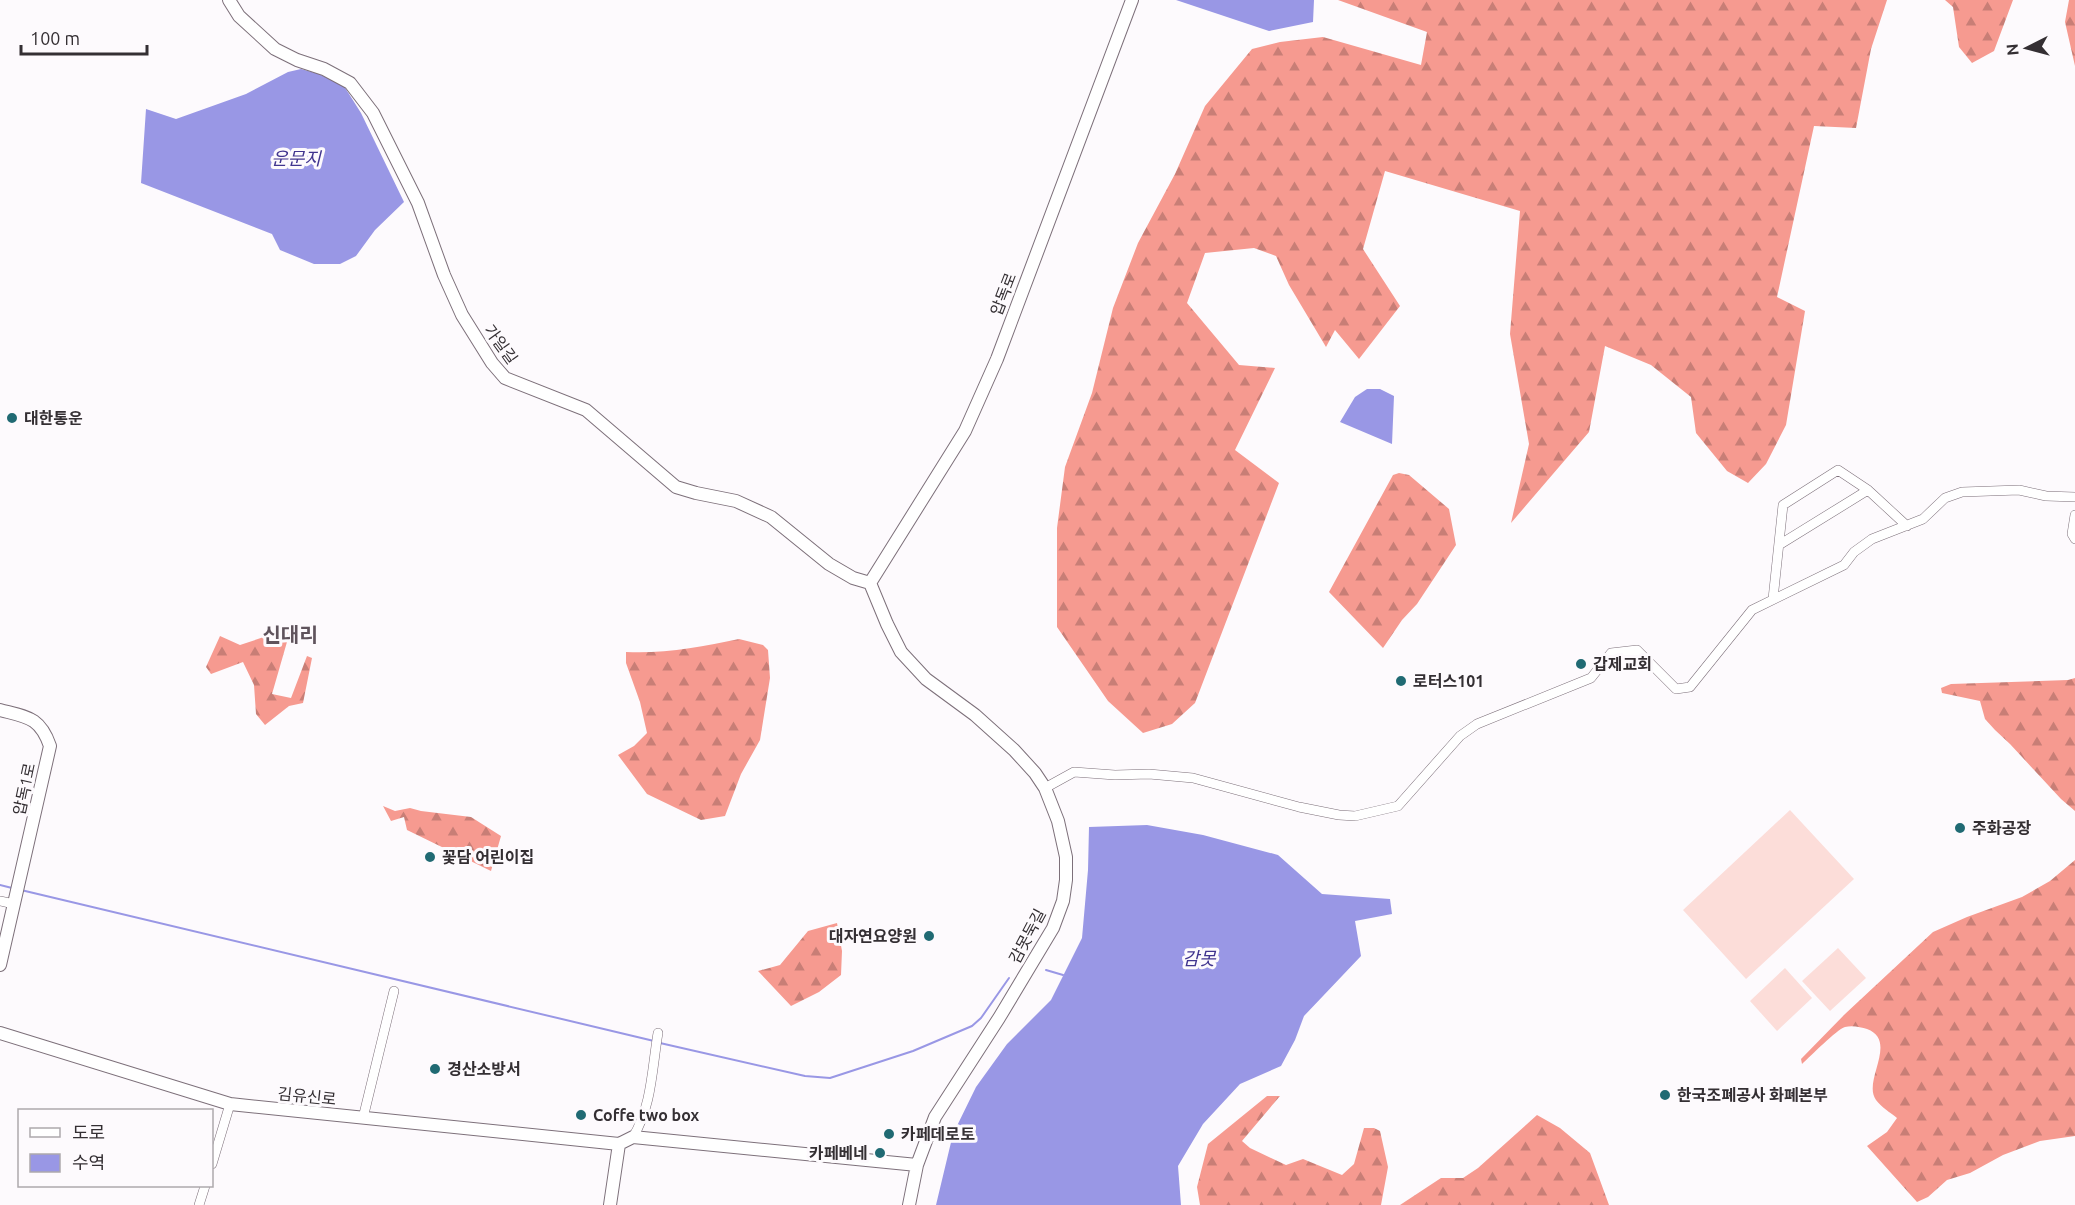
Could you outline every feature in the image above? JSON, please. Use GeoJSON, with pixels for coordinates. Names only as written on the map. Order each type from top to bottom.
{"type":"FeatureCollection","features":[{"type":"Feature","properties":{"kind":"street","name":"가일길"},"geometry":{"type":"LineString","coordinates":[[229,0],[239,16],[275,49],[350,82],[373,113],[418,203],[462,315],[492,363],[505,378],[586,410],[676,487],[696,494],[736,501],[771,517],[829,564],[853,578],[870,583]]}},
{"type":"Feature","properties":{"kind":"street","name":"압독로"},"geometry":{"type":"LineString","coordinates":[[870,583],[965,431],[974,411],[997,359],[1132,0]]}},
{"type":"Feature","properties":{"kind":"street"},"geometry":{"type":"LineString","coordinates":[[1773,599],[1782,505],[1838,470],[1868,490],[1907,525]]}},
{"type":"Feature","properties":{"kind":"street"},"geometry":{"type":"LineString","coordinates":[[1779,545],[1868,490]]}},
{"type":"Feature","properties":{"kind":"street"},"geometry":{"type":"LineString","coordinates":[[1045,788],[1074,772],[1115,775],[1149,774],[1193,778],[1299,807],[1339,815],[1355,816],[1398,806],[1460,736],[1477,724],[1592,678],[1611,653],[1637,650],[1676,688],[1690,687],[1752,610],[1844,565],[1854,552],[1872,539],[1923,519],[1945,498],[1962,492],[2019,490],[2046,496],[2075,497]]}},
{"type":"Feature","properties":{"kind":"street"},"geometry":{"type":"LineString","coordinates":[[2075,515],[2072,534],[2075,539]]}},
{"type":"Feature","properties":{"kind":"street","name":"감못둑길"},"geometry":{"type":"LineString","coordinates":[[870,583],[901,652],[926,679],[975,715],[1014,750],[1035,773],[1045,788],[1058,820],[1066,857],[1063,902],[1050,934],[1034,963],[935,1117],[917,1166],[909,1205]]}},
{"type":"Feature","properties":{"kind":"street","name":"압독1로"},"geometry":{"type":"LineString","coordinates":[[0,710],[29,717],[38,723],[46,733],[50,746],[0,965]]}},
{"type":"Feature","properties":{"kind":"street"},"geometry":{"type":"LineString","coordinates":[[0,901],[15,901]]}},
{"type":"Feature","properties":{"kind":"street"},"geometry":{"type":"LineString","coordinates":[[363,1118],[394,991]]}},
{"type":"Feature","properties":{"kind":"street","name":"김유신로"},"geometry":{"type":"LineString","coordinates":[[0,1033],[230,1104],[619,1144]]}},
{"type":"Feature","properties":{"kind":"street"},"geometry":{"type":"LineString","coordinates":[[633,1137],[639,1127],[654,1078],[658,1033]]}},
{"type":"Feature","properties":{"kind":"street"},"geometry":{"type":"LineString","coordinates":[[213,1161],[230,1104]]}},
{"type":"Feature","properties":{"kind":"street"},"geometry":{"type":"LineString","coordinates":[[610,1205],[619,1144],[633,1137],[917,1166]]}},
{"type":"Feature","properties":{"kind":"street"},"geometry":{"type":"LineString","coordinates":[[199,1205],[204,1187]]}},
{"type":"Feature","properties":{"kind":"green space"},"geometry":{"type":"Polygon","coordinates":[[[1338,0],[1887,0],[1871,49],[1856,128],[1814,126],[1777,297],[1805,311],[1786,425],[1766,464],[1748,483],[1727,471],[1696,433],[1691,397],[1651,365],[1605,346],[1589,432],[1511,523],[1529,444],[1510,334],[1520,211],[1385,171],[1363,249],[1400,306],[1359,359],[1335,330],[1326,347],[1289,285],[1276,256],[1254,248],[1205,253],[1187,303],[1239,365],[1275,368],[1235,450],[1279,483],[1195,703],[1172,724],[1143,733],[1108,701],[1057,627],[1057,528],[1065,467],[1092,393],[1113,308],[1138,243],[1175,174],[1205,106],[1252,49],[1280,42],[1323,37],[1421,65],[1427,32],[1338,0]]]}},
{"type":"Feature","properties":{"kind":"green space"},"geometry":{"type":"Polygon","coordinates":[[[1945,0],[2013,0],[1994,51],[1972,63],[1959,47],[1953,7],[1945,0]]]}},
{"type":"Feature","properties":{"kind":"green space"},"geometry":{"type":"Polygon","coordinates":[[[2069,0],[2075,0],[2075,66],[2065,22],[2069,0]]]}},
{"type":"Feature","properties":{"kind":"green space"},"geometry":{"type":"Polygon","coordinates":[[[1399,473],[1409,475],[1449,509],[1456,545],[1417,604],[1402,620],[1383,648],[1329,592],[1393,475],[1399,473]]]}},
{"type":"Feature","properties":{"kind":"green space"},"geometry":{"type":"Polygon","coordinates":[[[291,628],[272,694],[291,698],[307,656],[312,658],[303,703],[289,706],[265,725],[256,714],[254,685],[243,662],[211,674],[206,667],[220,636],[240,645],[291,628]]]}},
{"type":"Feature","properties":{"kind":"green space"},"geometry":{"type":"Polygon","coordinates":[[[739,639],[763,645],[768,650],[770,678],[760,740],[741,774],[725,816],[701,820],[647,794],[618,755],[634,746],[647,733],[640,702],[626,663],[626,652],[682,649],[739,639]]]}},
{"type":"Feature","properties":{"kind":"green space"},"geometry":{"type":"Polygon","coordinates":[[[2075,678],[2075,811],[1985,719],[1980,701],[1942,693],[1941,688],[1951,684],[2075,678]]]}},
{"type":"Feature","properties":{"kind":"green space"},"geometry":{"type":"Polygon","coordinates":[[[383,806],[395,811],[410,808],[471,817],[501,836],[491,871],[407,830],[404,817],[391,821],[383,806]]]}},
{"type":"Feature","properties":{"kind":"green space"},"geometry":{"type":"Polygon","coordinates":[[[2075,860],[2075,1136],[2040,1141],[2003,1155],[1970,1173],[1947,1180],[1928,1197],[1917,1202],[1867,1146],[1887,1132],[1897,1118],[1878,1103],[1873,1092],[1880,1052],[1880,1042],[1876,1035],[1867,1029],[1845,1027],[1802,1064],[1801,1059],[1845,1014],[1933,932],[2022,897],[2050,881],[2075,860]]]}},
{"type":"Feature","properties":{"kind":"green space"},"geometry":{"type":"Polygon","coordinates":[[[837,923],[842,951],[841,975],[819,992],[791,1006],[758,971],[780,965],[808,931],[837,923]]]}},
{"type":"Feature","properties":{"kind":"green space"},"geometry":{"type":"Polygon","coordinates":[[[1267,1096],[1280,1096],[1242,1141],[1250,1148],[1286,1165],[1303,1159],[1342,1175],[1354,1164],[1364,1128],[1374,1128],[1380,1131],[1388,1167],[1381,1205],[1200,1205],[1197,1187],[1208,1144],[1267,1096]]]}},
{"type":"Feature","properties":{"kind":"green space"},"geometry":{"type":"Polygon","coordinates":[[[1537,1115],[1560,1128],[1590,1153],[1609,1205],[1400,1205],[1441,1178],[1463,1178],[1478,1168],[1537,1115]]]}},
{"type":"Feature","properties":{"kind":"shaded area"},"geometry":{"type":"Polygon","coordinates":[[[1790,810],[1854,879],[1746,979],[1683,910],[1790,810]]]}},
{"type":"Feature","properties":{"kind":"shaded area"},"geometry":{"type":"Polygon","coordinates":[[[1838,948],[1866,978],[1830,1011],[1802,981],[1838,948]]]}},
{"type":"Feature","properties":{"kind":"shaded area"},"geometry":{"type":"Polygon","coordinates":[[[1785,968],[1812,998],[1777,1031],[1750,1001],[1785,968]]]}},
{"type":"Feature","properties":{"kind":"water"},"geometry":{"type":"Polygon","coordinates":[[[1176,0],[1314,0],[1313,22],[1269,31],[1176,0]]]}},
{"type":"Feature","properties":{"kind":"water","name":"운문지"},"geometry":{"type":"Polygon","coordinates":[[[301,69],[319,74],[344,86],[361,113],[404,202],[375,230],[356,256],[340,264],[314,264],[280,250],[272,234],[141,183],[146,109],[176,119],[246,94],[288,72],[301,69]]]}},
{"type":"Feature","properties":{"kind":"water"},"geometry":{"type":"Polygon","coordinates":[[[1367,389],[1380,389],[1394,396],[1392,444],[1340,422],[1355,397],[1367,389]]]}},
{"type":"Feature","properties":{"kind":"water","name":"감못"},"geometry":{"type":"Polygon","coordinates":[[[1147,825],[1203,835],[1278,855],[1322,894],[1390,899],[1392,914],[1355,921],[1361,956],[1304,1016],[1295,1040],[1281,1066],[1240,1084],[1203,1124],[1178,1166],[1181,1205],[936,1205],[953,1134],[976,1087],[1007,1044],[1051,1000],[1082,938],[1089,827],[1147,825]]]}},
{"type":"Feature","properties":{"kind":"waterway"},"geometry":{"type":"LineString","coordinates":[[0,885],[12,888]]}},
{"type":"Feature","properties":{"kind":"waterway"},"geometry":{"type":"LineString","coordinates":[[21,890],[654,1041]]}},
{"type":"Feature","properties":{"kind":"waterway"},"geometry":{"type":"LineString","coordinates":[[1046,970],[1063,975]]}},
{"type":"Feature","properties":{"kind":"waterway"},"geometry":{"type":"LineString","coordinates":[[660,1043],[805,1076],[830,1078],[913,1051],[972,1026],[981,1018],[1009,978]]}},
{"type":"Feature","properties":{"kind":"place","name":"대한통운"},"geometry":{"type":"Point","coordinates":[12,418]}},
{"type":"Feature","properties":{"kind":"place","name":"갑제교회"},"geometry":{"type":"Point","coordinates":[1581,664]}},
{"type":"Feature","properties":{"kind":"place","name":"로터스101"},"geometry":{"type":"Point","coordinates":[1401,681]}},
{"type":"Feature","properties":{"kind":"place","name":"주화공장"},"geometry":{"type":"Point","coordinates":[1960,828]}},
{"type":"Feature","properties":{"kind":"place","name":"꽃담 어린이집"},"geometry":{"type":"Point","coordinates":[430,857]}},
{"type":"Feature","properties":{"kind":"place","name":"대자연요양원"},"geometry":{"type":"Point","coordinates":[929,936]}},
{"type":"Feature","properties":{"kind":"place","name":"경산소방서"},"geometry":{"type":"Point","coordinates":[435,1069]}},
{"type":"Feature","properties":{"kind":"place","name":"한국조폐공사 화폐본부"},"geometry":{"type":"Point","coordinates":[1665,1095]}},
{"type":"Feature","properties":{"kind":"place","name":"Coffe two box"},"geometry":{"type":"Point","coordinates":[581,1115]}},
{"type":"Feature","properties":{"kind":"place","name":"카페데로토"},"geometry":{"type":"Point","coordinates":[889,1134]}},
{"type":"Feature","properties":{"kind":"place","name":"카페베네"},"geometry":{"type":"Point","coordinates":[880,1153]}},
{"type":"Feature","properties":{"kind":"district","name":"신대리"},"geometry":{"type":"Point","coordinates":[290,635]}}]}
